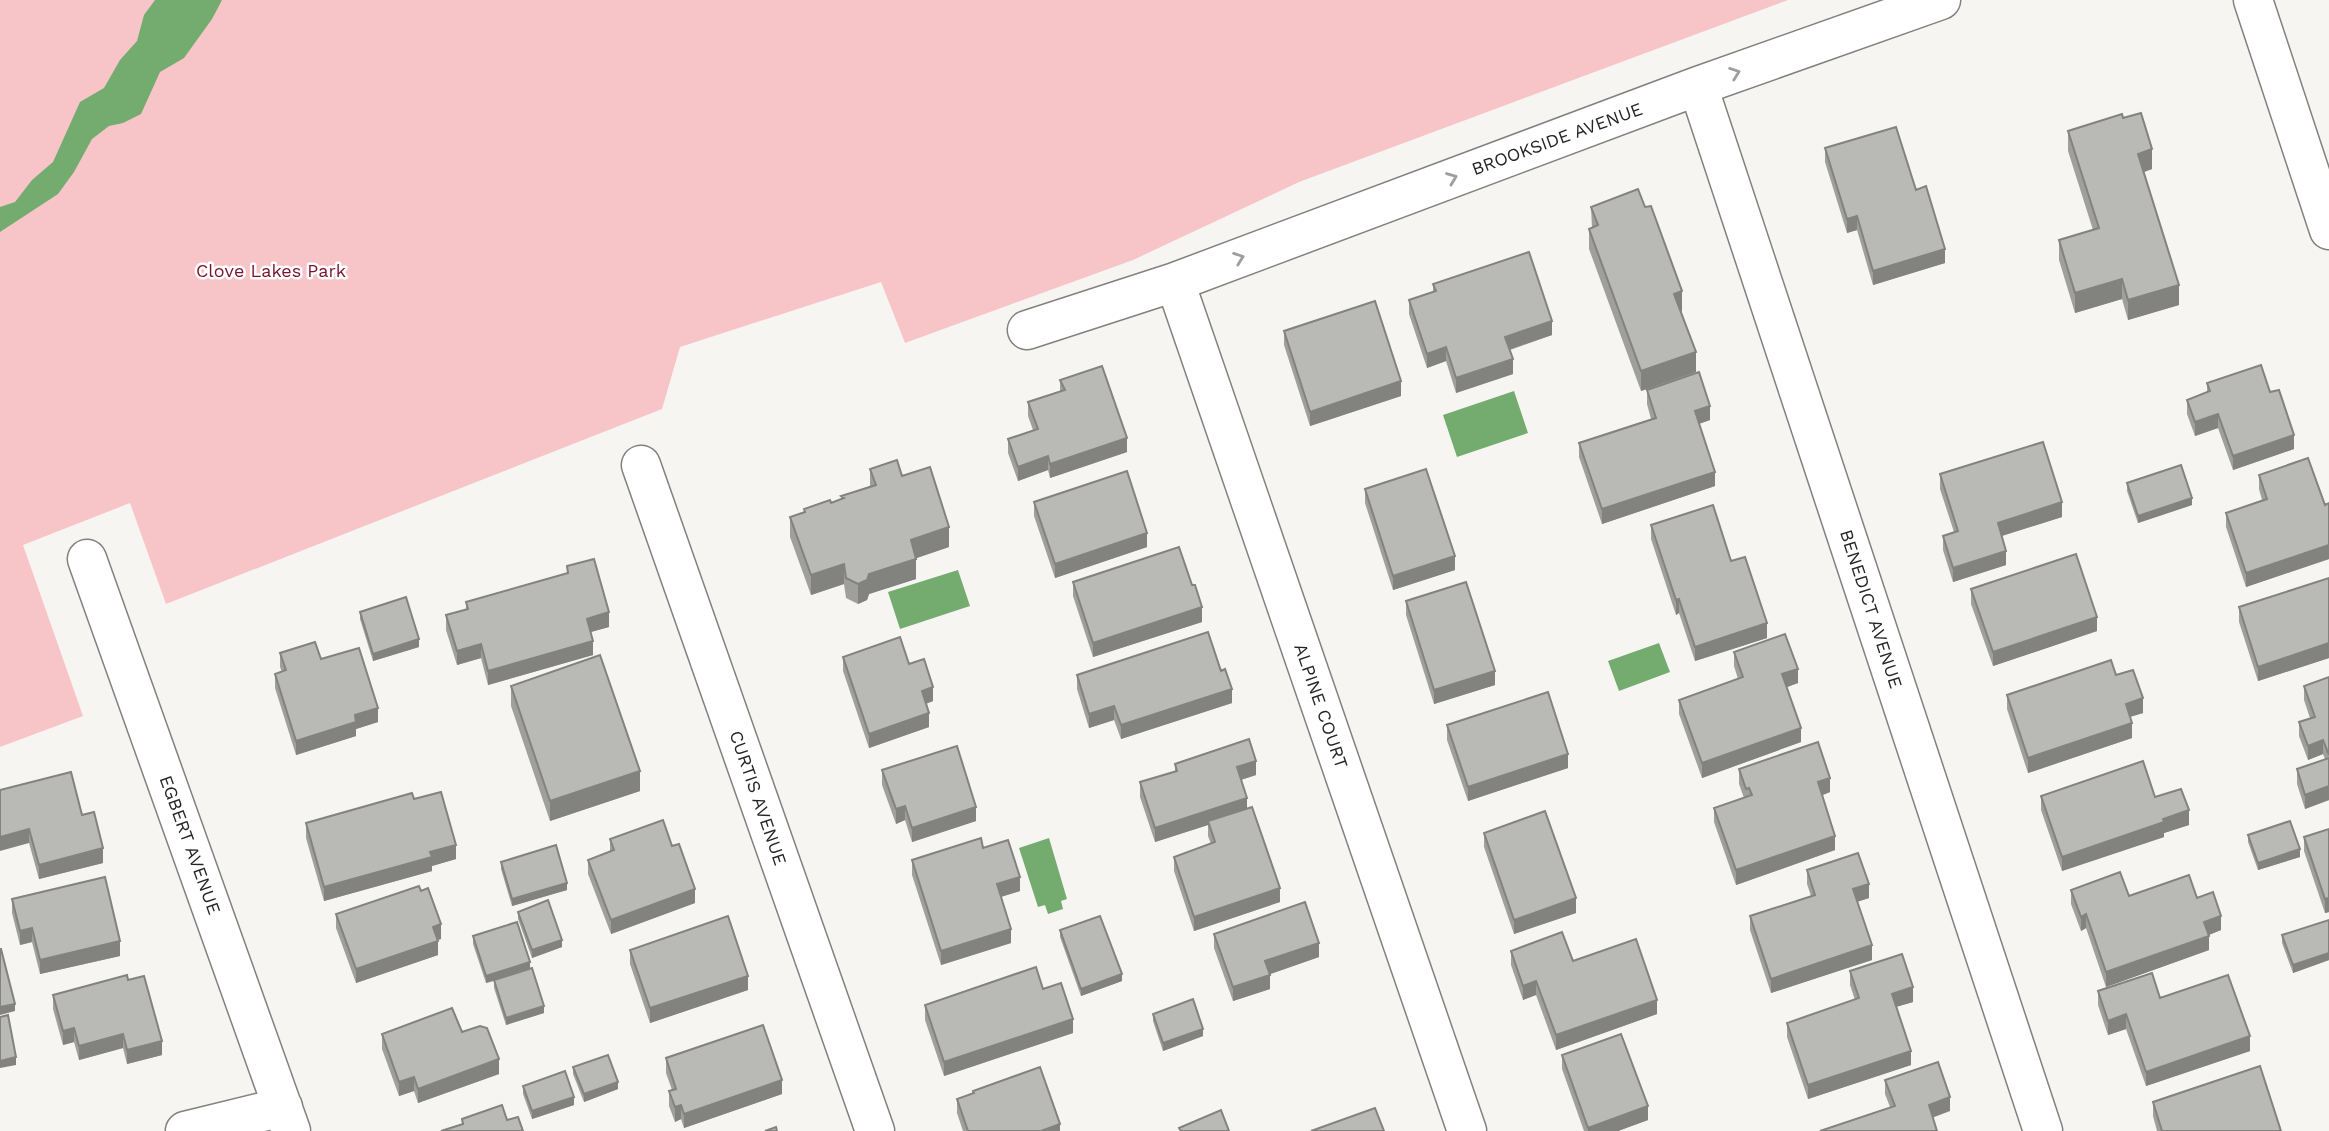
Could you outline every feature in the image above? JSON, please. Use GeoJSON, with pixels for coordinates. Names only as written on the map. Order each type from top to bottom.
{"type":"FeatureCollection","features":[{"type":"Feature","properties":{"kind":"street","name":"BROOKSIDE AVENUE"},"geometry":{"type":"LineString","coordinates":[[1027,330],[1175,282],[1698,86],[1941,0]]}},
{"type":"Feature","properties":{"kind":"street"},"geometry":{"type":"LineString","coordinates":[[2253,0],[2329,230]]}},
{"type":"Feature","properties":{"kind":"street","name":"BENEDICT AVENUE"},"geometry":{"type":"LineString","coordinates":[[1698,86],[2043,1131]]}},
{"type":"Feature","properties":{"kind":"street","name":"ALPINE COURT"},"geometry":{"type":"LineString","coordinates":[[1175,282],[1467,1131]]}},
{"type":"Feature","properties":{"kind":"street","name":"CURTIS AVENUE"},"geometry":{"type":"LineString","coordinates":[[641,465],[875,1131]]}},
{"type":"Feature","properties":{"kind":"street","name":"EGBERT AVENUE"},"geometry":{"type":"LineString","coordinates":[[87,559],[287,1119]]}},
{"type":"Feature","properties":{"kind":"street"},"geometry":{"type":"LineString","coordinates":[[185,1131],[287,1119]]}},
{"type":"Feature","properties":{"kind":"green space","name":"Clove Lakes Park"},"geometry":{"type":"Polygon","coordinates":[[[0,0],[1788,0],[1299,182],[1133,260],[905,343],[881,282],[680,347],[662,409],[166,604],[130,503],[23,545],[83,716],[0,747],[0,0]]]}},
{"type":"Feature","properties":{"kind":"shaded area"},"geometry":{"type":"Polygon","coordinates":[[[155,0],[222,0],[184,58],[160,72],[141,114],[123,123],[109,126],[92,139],[58,194],[0,232],[0,207],[15,202],[32,180],[53,162],[80,102],[104,88],[120,60],[137,41],[144,15],[155,0]]]}},
{"type":"Feature","properties":{"kind":"shaded area"},"geometry":{"type":"Polygon","coordinates":[[[1514,391],[1528,433],[1457,457],[1443,415],[1514,391]]]}},
{"type":"Feature","properties":{"kind":"shaded area"},"geometry":{"type":"Polygon","coordinates":[[[958,570],[970,606],[900,629],[888,592],[958,570]]]}},
{"type":"Feature","properties":{"kind":"shaded area"},"geometry":{"type":"Polygon","coordinates":[[[1659,643],[1670,672],[1619,691],[1608,661],[1659,643]]]}},
{"type":"Feature","properties":{"kind":"shaded area"},"geometry":{"type":"Polygon","coordinates":[[[1049,838],[1067,899],[1061,901],[1063,909],[1048,914],[1045,905],[1038,907],[1019,848],[1049,838]]]}},
{"type":"Feature","properties":{"kind":"building"},"geometry":{"type":"Polygon","coordinates":[[[2141,113],[2152,149],[2138,154],[2179,285],[2128,300],[2122,279],[2075,293],[2059,240],[2099,228],[2068,131],[2122,114],[2123,118],[2141,113]]]}},
{"type":"Feature","properties":{"kind":"building"},"geometry":{"type":"Polygon","coordinates":[[[1896,127],[1916,190],[1926,186],[1945,249],[1873,271],[1857,216],[1847,219],[1825,148],[1896,127]]]}},
{"type":"Feature","properties":{"kind":"building"},"geometry":{"type":"Polygon","coordinates":[[[1638,189],[1645,207],[1651,206],[1682,291],[1674,294],[1696,352],[1641,371],[1589,229],[1598,225],[1591,207],[1638,189]]]}},
{"type":"Feature","properties":{"kind":"building"},"geometry":{"type":"Polygon","coordinates":[[[1529,252],[1552,321],[1505,337],[1513,359],[1456,378],[1446,347],[1427,354],[1409,300],[1436,291],[1433,284],[1529,252]]]}},
{"type":"Feature","properties":{"kind":"building"},"geometry":{"type":"Polygon","coordinates":[[[1375,301],[1401,381],[1310,412],[1284,331],[1375,301]]]}},
{"type":"Feature","properties":{"kind":"building"},"geometry":{"type":"Polygon","coordinates":[[[2261,365],[2270,392],[2279,390],[2294,435],[2233,456],[2218,414],[2195,422],[2187,400],[2210,391],[2207,383],[2261,365]]]}},
{"type":"Feature","properties":{"kind":"building"},"geometry":{"type":"Polygon","coordinates":[[[1102,366],[1127,438],[1050,464],[1048,456],[1018,467],[1008,439],[1038,429],[1028,402],[1065,390],[1060,380],[1102,366]]]}},
{"type":"Feature","properties":{"kind":"building"},"geometry":{"type":"Polygon","coordinates":[[[1699,372],[1710,406],[1695,411],[1715,472],[1602,509],[1579,443],[1656,418],[1647,390],[1699,372]]]}},
{"type":"Feature","properties":{"kind":"building"},"geometry":{"type":"Polygon","coordinates":[[[2043,442],[2062,502],[1998,523],[2006,551],[1953,568],[1943,536],[1958,531],[1940,474],[2043,442]]]}},
{"type":"Feature","properties":{"kind":"building"},"geometry":{"type":"Polygon","coordinates":[[[2308,458],[2325,505],[2329,503],[2329,545],[2246,573],[2226,513],[2267,499],[2259,475],[2308,458]]]}},
{"type":"Feature","properties":{"kind":"building"},"geometry":{"type":"Polygon","coordinates":[[[897,460],[902,476],[930,467],[949,527],[911,540],[916,559],[869,574],[867,580],[858,584],[846,578],[844,564],[811,575],[790,517],[805,512],[804,509],[830,500],[831,503],[844,498],[841,496],[876,485],[870,469],[897,460]]]}},
{"type":"Feature","properties":{"kind":"building"},"geometry":{"type":"Polygon","coordinates":[[[2181,465],[2192,498],[2138,516],[2127,483],[2181,465]]]}},
{"type":"Feature","properties":{"kind":"building"},"geometry":{"type":"Polygon","coordinates":[[[1426,469],[1455,556],[1393,576],[1365,489],[1426,469]]]}},
{"type":"Feature","properties":{"kind":"building"},"geometry":{"type":"Polygon","coordinates":[[[1127,471],[1147,533],[1055,564],[1034,502],[1127,471]]]}},
{"type":"Feature","properties":{"kind":"building"},"geometry":{"type":"Polygon","coordinates":[[[1713,505],[1731,561],[1745,557],[1767,623],[1695,647],[1651,525],[1713,505]]]}},
{"type":"Feature","properties":{"kind":"building"},"geometry":{"type":"Polygon","coordinates":[[[1179,547],[1202,607],[1093,643],[1073,582],[1179,547]]]}},
{"type":"Feature","properties":{"kind":"building"},"geometry":{"type":"Polygon","coordinates":[[[2076,554],[2097,617],[1993,652],[1971,589],[2076,554]]]}},
{"type":"Feature","properties":{"kind":"building"},"geometry":{"type":"Polygon","coordinates":[[[594,559],[609,612],[587,619],[593,641],[488,671],[481,644],[457,651],[446,615],[468,609],[466,602],[568,573],[567,566],[594,559]]]}},
{"type":"Feature","properties":{"kind":"building"},"geometry":{"type":"Polygon","coordinates":[[[2329,578],[2329,643],[2258,667],[2239,607],[2329,578]]]}},
{"type":"Feature","properties":{"kind":"building"},"geometry":{"type":"Polygon","coordinates":[[[1466,582],[1495,671],[1434,690],[1406,601],[1466,582]]]}},
{"type":"Feature","properties":{"kind":"building"},"geometry":{"type":"Polygon","coordinates":[[[406,597],[419,639],[373,654],[360,612],[406,597]]]}},
{"type":"Feature","properties":{"kind":"building"},"geometry":{"type":"Polygon","coordinates":[[[1208,632],[1221,671],[1225,669],[1232,689],[1121,725],[1114,706],[1089,714],[1077,675],[1208,632]]]}},
{"type":"Feature","properties":{"kind":"building"},"geometry":{"type":"Polygon","coordinates":[[[1785,634],[1798,669],[1782,674],[1801,728],[1702,763],[1679,700],[1743,677],[1734,652],[1785,634]]]}},
{"type":"Feature","properties":{"kind":"building"},"geometry":{"type":"Polygon","coordinates":[[[900,637],[909,664],[924,659],[933,687],[922,691],[929,713],[869,734],[843,657],[900,637]]]}},
{"type":"Feature","properties":{"kind":"building"},"geometry":{"type":"Polygon","coordinates":[[[315,642],[321,659],[359,648],[378,708],[355,715],[356,722],[296,741],[275,674],[286,670],[280,653],[315,642]]]}},
{"type":"Feature","properties":{"kind":"building"},"geometry":{"type":"Polygon","coordinates":[[[600,655],[640,771],[550,801],[511,686],[600,655]]]}},
{"type":"Feature","properties":{"kind":"building"},"geometry":{"type":"Polygon","coordinates":[[[2111,660],[2116,675],[2133,670],[2143,698],[2126,704],[2132,723],[2028,758],[2007,695],[2111,660]]]}},
{"type":"Feature","properties":{"kind":"building"},"geometry":{"type":"Polygon","coordinates":[[[2329,677],[2329,755],[2323,740],[2308,746],[2299,722],[2315,717],[2304,686],[2329,677]]]}},
{"type":"Feature","properties":{"kind":"building"},"geometry":{"type":"Polygon","coordinates":[[[1548,692],[1568,754],[1468,787],[1447,725],[1548,692]]]}},
{"type":"Feature","properties":{"kind":"building"},"geometry":{"type":"Polygon","coordinates":[[[1249,739],[1256,761],[1237,767],[1247,798],[1155,828],[1140,782],[1177,771],[1175,764],[1249,739]]]}},
{"type":"Feature","properties":{"kind":"building"},"geometry":{"type":"Polygon","coordinates":[[[1818,742],[1830,778],[1818,782],[1835,836],[1736,870],[1714,808],[1752,795],[1749,788],[1746,789],[1739,769],[1818,742]]]}},
{"type":"Feature","properties":{"kind":"building"},"geometry":{"type":"Polygon","coordinates":[[[957,746],[976,807],[912,828],[905,806],[896,809],[882,770],[957,746]]]}},
{"type":"Feature","properties":{"kind":"building"},"geometry":{"type":"Polygon","coordinates":[[[2329,758],[2329,786],[2305,795],[2297,769],[2329,758]]]}},
{"type":"Feature","properties":{"kind":"building"},"geometry":{"type":"Polygon","coordinates":[[[2143,761],[2155,797],[2181,789],[2189,810],[2163,819],[2164,822],[2062,857],[2041,796],[2143,761]]]}},
{"type":"Feature","properties":{"kind":"building"},"geometry":{"type":"Polygon","coordinates":[[[71,772],[82,815],[94,812],[103,848],[39,865],[29,829],[0,837],[0,790],[71,772]]]}},
{"type":"Feature","properties":{"kind":"building"},"geometry":{"type":"Polygon","coordinates":[[[441,792],[456,845],[430,852],[432,857],[324,887],[306,823],[412,793],[414,799],[441,792]]]}},
{"type":"Feature","properties":{"kind":"building"},"geometry":{"type":"Polygon","coordinates":[[[1252,807],[1280,888],[1194,917],[1174,857],[1215,842],[1208,821],[1252,807]]]}},
{"type":"Feature","properties":{"kind":"building"},"geometry":{"type":"Polygon","coordinates":[[[1545,811],[1576,898],[1514,920],[1484,833],[1545,811]]]}},
{"type":"Feature","properties":{"kind":"building"},"geometry":{"type":"Polygon","coordinates":[[[663,820],[672,846],[679,844],[695,889],[611,920],[588,860],[614,850],[610,839],[663,820]]]}},
{"type":"Feature","properties":{"kind":"building"},"geometry":{"type":"Polygon","coordinates":[[[2290,821],[2300,849],[2258,863],[2248,835],[2290,821]]]}},
{"type":"Feature","properties":{"kind":"building"},"geometry":{"type":"Polygon","coordinates":[[[2329,829],[2329,898],[2325,899],[2304,837],[2329,829]]]}},
{"type":"Feature","properties":{"kind":"building"},"geometry":{"type":"Polygon","coordinates":[[[981,838],[983,848],[1008,840],[1020,877],[997,884],[1011,929],[941,951],[912,860],[981,838]]]}},
{"type":"Feature","properties":{"kind":"building"},"geometry":{"type":"Polygon","coordinates":[[[556,845],[567,883],[512,899],[501,862],[556,845]]]}},
{"type":"Feature","properties":{"kind":"building"},"geometry":{"type":"Polygon","coordinates":[[[1858,853],[1869,884],[1853,889],[1872,945],[1771,979],[1750,916],[1815,895],[1807,870],[1858,853]]]}},
{"type":"Feature","properties":{"kind":"building"},"geometry":{"type":"Polygon","coordinates":[[[2120,872],[2129,896],[2189,875],[2197,898],[2213,892],[2221,916],[2204,922],[2209,936],[2106,972],[2086,914],[2081,917],[2071,890],[2120,872]]]}},
{"type":"Feature","properties":{"kind":"building"},"geometry":{"type":"Polygon","coordinates":[[[105,877],[120,941],[40,960],[32,928],[20,931],[12,899],[105,877]]]}},
{"type":"Feature","properties":{"kind":"building"},"geometry":{"type":"Polygon","coordinates":[[[419,886],[421,891],[428,888],[441,924],[433,927],[438,941],[356,969],[336,914],[419,886]]]}},
{"type":"Feature","properties":{"kind":"building"},"geometry":{"type":"Polygon","coordinates":[[[548,900],[562,940],[532,950],[518,912],[548,900]]]}},
{"type":"Feature","properties":{"kind":"building"},"geometry":{"type":"Polygon","coordinates":[[[1305,902],[1319,943],[1265,961],[1270,975],[1233,987],[1214,934],[1305,902]]]}},
{"type":"Feature","properties":{"kind":"building"},"geometry":{"type":"Polygon","coordinates":[[[728,916],[748,976],[650,1008],[630,950],[728,916]]]}},
{"type":"Feature","properties":{"kind":"building"},"geometry":{"type":"Polygon","coordinates":[[[1100,916],[1122,974],[1081,989],[1060,930],[1100,916]]]}},
{"type":"Feature","properties":{"kind":"building"},"geometry":{"type":"Polygon","coordinates":[[[2329,920],[2329,953],[2293,965],[2282,935],[2329,920]]]}},
{"type":"Feature","properties":{"kind":"building"},"geometry":{"type":"Polygon","coordinates":[[[517,922],[530,962],[486,976],[473,936],[517,922]]]}},
{"type":"Feature","properties":{"kind":"building"},"geometry":{"type":"Polygon","coordinates":[[[1562,932],[1573,961],[1636,939],[1657,1000],[1556,1035],[1536,981],[1523,986],[1511,951],[1562,932]]]}},
{"type":"Feature","properties":{"kind":"building"},"geometry":{"type":"Polygon","coordinates":[[[0,949],[15,1004],[0,1007],[0,949]]]}},
{"type":"Feature","properties":{"kind":"building"},"geometry":{"type":"Polygon","coordinates":[[[1902,954],[1913,987],[1892,994],[1911,1051],[1808,1085],[1787,1023],[1859,998],[1850,971],[1902,954]]]}},
{"type":"Feature","properties":{"kind":"building"},"geometry":{"type":"Polygon","coordinates":[[[1036,967],[1043,989],[1061,983],[1073,1019],[944,1062],[925,1005],[1036,967]]]}},
{"type":"Feature","properties":{"kind":"building"},"geometry":{"type":"Polygon","coordinates":[[[532,968],[544,1006],[506,1018],[494,980],[532,968]]]}},
{"type":"Feature","properties":{"kind":"building"},"geometry":{"type":"Polygon","coordinates":[[[2152,973],[2160,998],[2228,975],[2250,1036],[2146,1072],[2126,1014],[2108,1021],[2098,991],[2152,973]]]}},
{"type":"Feature","properties":{"kind":"building"},"geometry":{"type":"Polygon","coordinates":[[[127,975],[128,980],[144,976],[162,1041],[127,1050],[123,1034],[79,1046],[74,1028],[63,1031],[53,995],[127,975]]]}},
{"type":"Feature","properties":{"kind":"building"},"geometry":{"type":"Polygon","coordinates":[[[1193,999],[1203,1029],[1163,1043],[1153,1014],[1193,999]]]}},
{"type":"Feature","properties":{"kind":"building"},"geometry":{"type":"Polygon","coordinates":[[[452,1008],[462,1032],[480,1026],[487,1028],[499,1059],[418,1089],[414,1077],[399,1082],[382,1034],[452,1008]]]}},
{"type":"Feature","properties":{"kind":"building"},"geometry":{"type":"Polygon","coordinates":[[[8,1015],[16,1057],[0,1061],[0,1017],[8,1015]]]}},
{"type":"Feature","properties":{"kind":"building"},"geometry":{"type":"Polygon","coordinates":[[[763,1025],[782,1080],[684,1114],[681,1105],[675,1107],[669,1091],[676,1089],[666,1058],[763,1025]]]}},
{"type":"Feature","properties":{"kind":"building"},"geometry":{"type":"Polygon","coordinates":[[[1621,1034],[1648,1106],[1588,1128],[1562,1055],[1621,1034]]]}},
{"type":"Feature","properties":{"kind":"building"},"geometry":{"type":"Polygon","coordinates":[[[608,1055],[618,1082],[584,1094],[573,1067],[608,1055]]]}},
{"type":"Feature","properties":{"kind":"building"},"geometry":{"type":"Polygon","coordinates":[[[1938,1062],[1950,1097],[1929,1105],[1937,1131],[1820,1131],[1895,1106],[1885,1080],[1938,1062]]]}},
{"type":"Feature","properties":{"kind":"building"},"geometry":{"type":"Polygon","coordinates":[[[2260,1066],[2281,1131],[2162,1131],[2153,1102],[2260,1066]]]}},
{"type":"Feature","properties":{"kind":"building"},"geometry":{"type":"Polygon","coordinates":[[[1040,1067],[1060,1124],[1041,1131],[968,1131],[957,1099],[1040,1067]]]}},
{"type":"Feature","properties":{"kind":"building"},"geometry":{"type":"Polygon","coordinates":[[[565,1071],[574,1097],[532,1111],[523,1086],[565,1071]]]}},
{"type":"Feature","properties":{"kind":"building"},"geometry":{"type":"Polygon","coordinates":[[[502,1105],[507,1120],[518,1117],[523,1131],[441,1131],[463,1124],[462,1119],[502,1105]]]}},
{"type":"Feature","properties":{"kind":"building"},"geometry":{"type":"Polygon","coordinates":[[[1375,1108],[1384,1131],[1311,1131],[1375,1108]]]}},
{"type":"Feature","properties":{"kind":"building"},"geometry":{"type":"Polygon","coordinates":[[[1221,1110],[1229,1131],[1181,1131],[1179,1128],[1221,1110]]]}}]}
